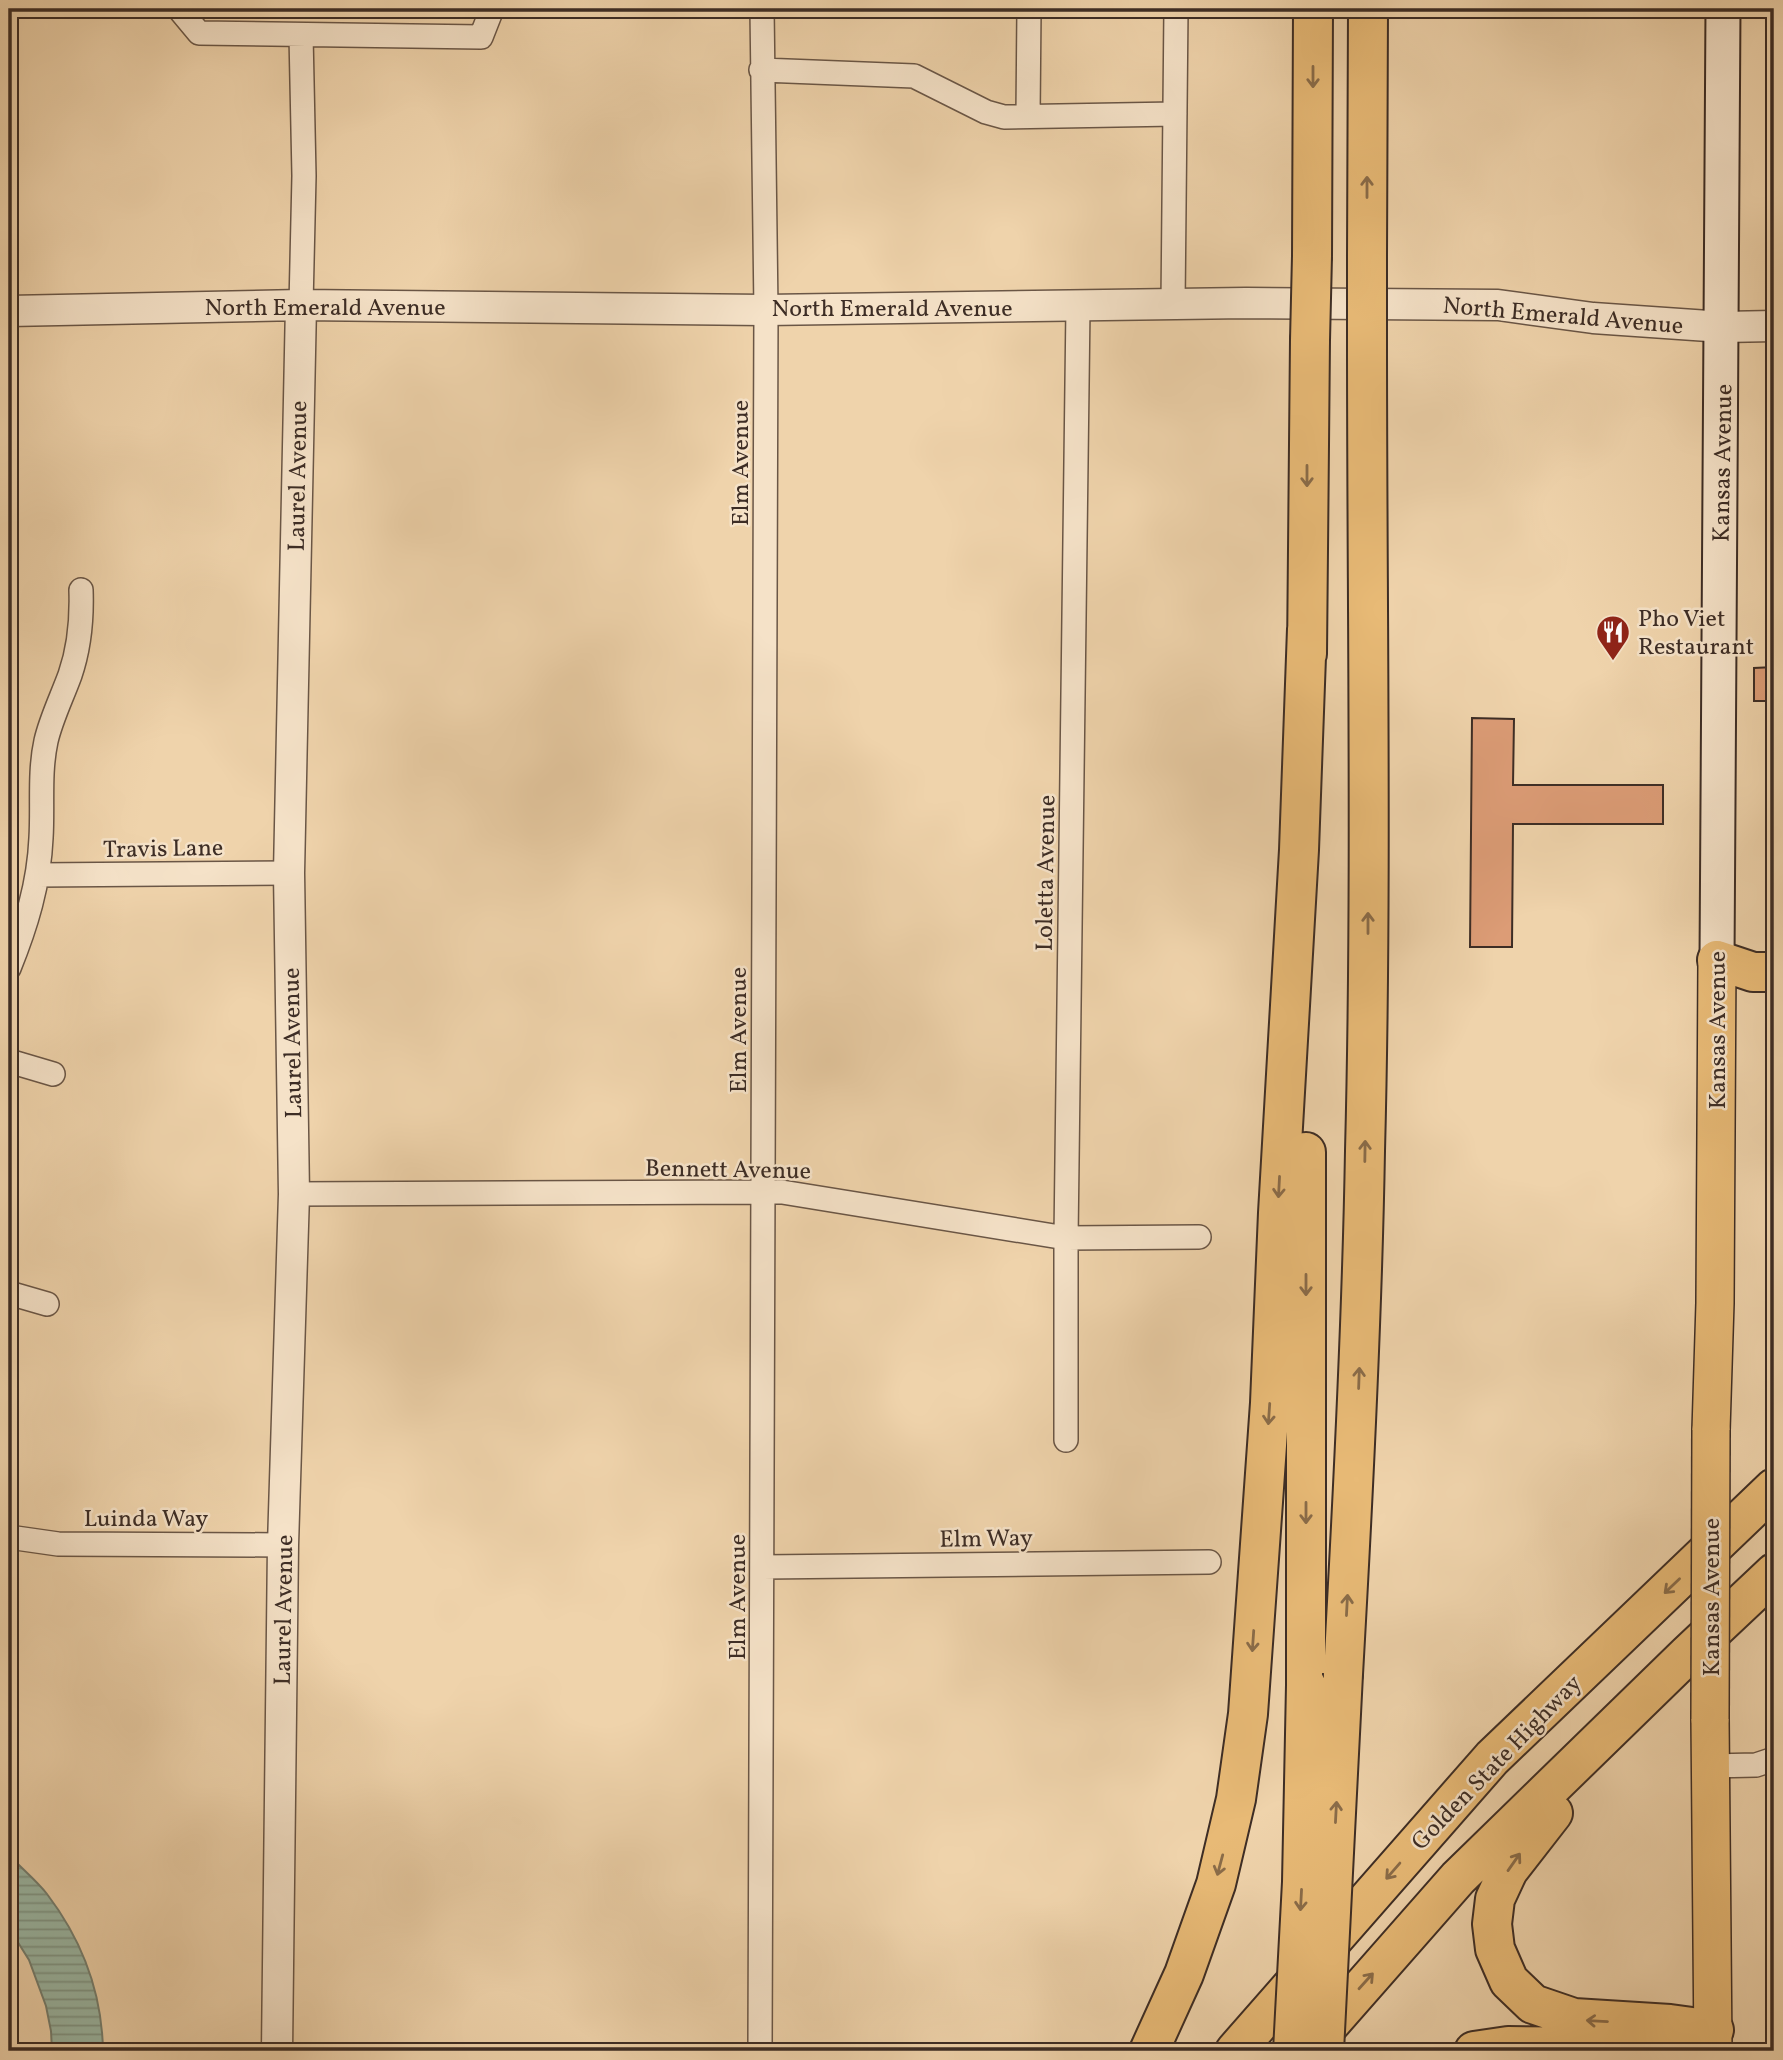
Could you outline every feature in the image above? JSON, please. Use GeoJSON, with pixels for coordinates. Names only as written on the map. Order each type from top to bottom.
{"type":"FeatureCollection","features":[{"type":"Feature","properties":{"kind":"highway"},"geometry":{"type":"LineString","coordinates":[[1293,2051],[1301,1892],[1306,1685],[1307,629],[1314,9]]}},
{"type":"Feature","properties":{"kind":"highway"},"geometry":{"type":"LineString","coordinates":[[1324,2051],[1358,1388],[1366,1150],[1368,9]]}},
{"type":"Feature","properties":{"kind":"highway"},"geometry":{"type":"LineString","coordinates":[[1149,2051],[1184,1974],[1216,1884],[1236,1799],[1248,1714],[1270,1403],[1299,850],[1307,629]]}},
{"type":"Feature","properties":{"kind":"highway"},"geometry":{"type":"LineString","coordinates":[[1717,960],[1754,950],[1774,950]]}},
{"type":"Feature","properties":{"kind":"highway"},"geometry":{"type":"LineString","coordinates":[[1717,960],[1753,972],[1774,972]]}},
{"type":"Feature","properties":{"kind":"highway","name":"Golden State Highway"},"geometry":{"type":"LineString","coordinates":[[1235,2051],[1492,1758],[1774,1488]]}},
{"type":"Feature","properties":{"kind":"highway"},"geometry":{"type":"LineString","coordinates":[[1306,2051],[1458,1878],[1774,1573]]}},
{"type":"Feature","properties":{"kind":"highway"},"geometry":{"type":"LineString","coordinates":[[1687,1655],[1529,1842],[1500,1885],[1492,1910],[1492,1924],[1495,1949],[1508,1981],[1518,1992],[1545,2010],[1588,2020],[1670,2024],[1713,2040]]}},
{"type":"Feature","properties":{"kind":"highway"},"geometry":{"type":"LineString","coordinates":[[1474,2051],[1529,2046],[1657,2047],[1713,2040]]}},
{"type":"Feature","properties":{"kind":"main road","name":"Kansas Avenue"},"geometry":{"type":"LineString","coordinates":[[1713,2040],[1710,1766],[1711,1430],[1715,1303],[1723,9]]}},
{"type":"Feature","properties":{"kind":"street"},"geometry":{"type":"LineString","coordinates":[[179,9],[199,33],[481,37],[492,9]]}},
{"type":"Feature","properties":{"kind":"street","name":"Elm Avenue"},"geometry":{"type":"LineString","coordinates":[[760,2051],[766,310],[762,9]]}},
{"type":"Feature","properties":{"kind":"street"},"geometry":{"type":"LineString","coordinates":[[1028,115],[1029,9]]}},
{"type":"Feature","properties":{"kind":"street"},"geometry":{"type":"LineString","coordinates":[[1174,304],[1176,9]]}},
{"type":"Feature","properties":{"kind":"street","name":"Laurel Avenue"},"geometry":{"type":"LineString","coordinates":[[277,2051],[283,1545],[294,1194],[289,873],[304,176],[301,35]]}},
{"type":"Feature","properties":{"kind":"street"},"geometry":{"type":"LineString","coordinates":[[761,70],[903,74],[926,80],[986,112],[1004,117],[1175,114]]}},
{"type":"Feature","properties":{"kind":"street","name":"North Emerald Avenue"},"geometry":{"type":"LineString","coordinates":[[9,311],[301,304],[766,310],[1246,303],[1498,305],[1593,318],[1723,327],[1774,327]]}},
{"type":"Feature","properties":{"kind":"street","name":"Loletta Avenue"},"geometry":{"type":"LineString","coordinates":[[1066,1440],[1066,1238],[1078,307]]}},
{"type":"Feature","properties":{"kind":"street"},"geometry":{"type":"LineString","coordinates":[[9,968],[26,927],[38,875],[42,769],[46,741],[71,673],[79,640],[81,590]]}},
{"type":"Feature","properties":{"kind":"street","name":"Travis Lane"},"geometry":{"type":"LineString","coordinates":[[38,875],[289,873]]}},
{"type":"Feature","properties":{"kind":"street"},"geometry":{"type":"LineString","coordinates":[[9,1061],[53,1074]]}},
{"type":"Feature","properties":{"kind":"street","name":"Bennett Avenue"},"geometry":{"type":"LineString","coordinates":[[294,1194],[764,1192],[802,1194],[1066,1238],[1199,1237]]}},
{"type":"Feature","properties":{"kind":"street"},"geometry":{"type":"LineString","coordinates":[[9,1293],[47,1304]]}},
{"type":"Feature","properties":{"kind":"street","name":"Luinda Way"},"geometry":{"type":"LineString","coordinates":[[9,1537],[58,1544],[283,1545]]}},
{"type":"Feature","properties":{"kind":"street","name":"Elm Way"},"geometry":{"type":"LineString","coordinates":[[763,1567],[1209,1562]]}},
{"type":"Feature","properties":{"kind":"street"},"geometry":{"type":"LineString","coordinates":[[1710,1766],[1756,1765],[1774,1759]]}},
{"type":"Feature","properties":{"kind":"shaded area"},"geometry":{"type":"Polygon","coordinates":[[[9,1855],[47,1894],[80,1949],[99,2008],[103,2051],[52,2051],[46,2006],[29,1960],[9,1928],[9,1855]]]}},
{"type":"Feature","properties":{"kind":"building"},"geometry":{"type":"Polygon","coordinates":[[[1774,667],[1774,701],[1754,701],[1754,668],[1774,667]]]}},
{"type":"Feature","properties":{"kind":"building"},"geometry":{"type":"Polygon","coordinates":[[[1472,718],[1514,719],[1513,785],[1663,785],[1663,824],[1513,824],[1512,947],[1470,947],[1472,718]]]}},
{"type":"Feature","properties":{"kind":"place","name":"Pho Viet Restaurant"},"geometry":{"type":"Point","coordinates":[1613,662]}}]}
